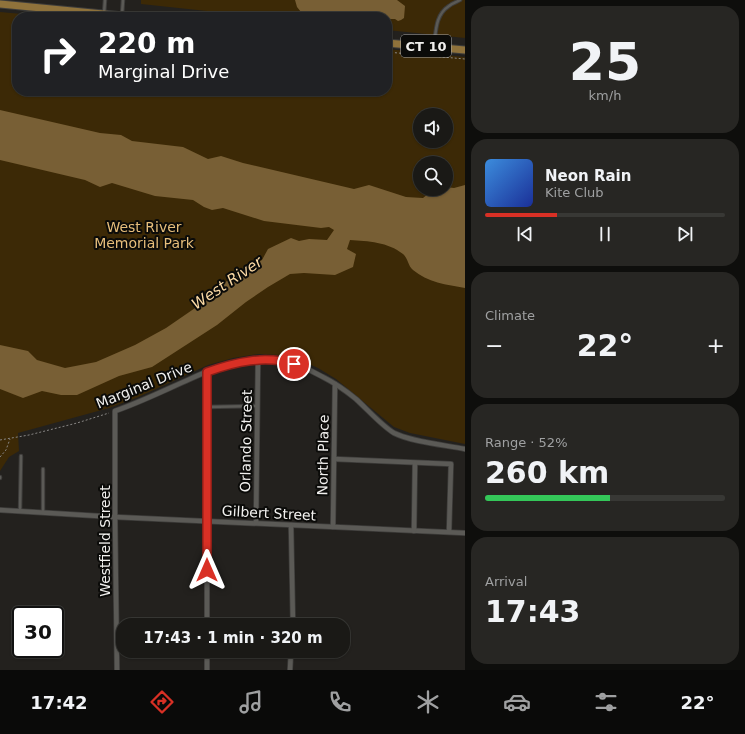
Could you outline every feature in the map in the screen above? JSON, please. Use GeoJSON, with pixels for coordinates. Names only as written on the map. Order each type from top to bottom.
{"type":"FeatureCollection","features":[{"type":"Feature","properties":{"kind":"main road"},"geometry":{"type":"LineString","coordinates":[[0,4],[83,12]]}},
{"type":"Feature","properties":{"kind":"main road","name":"CT 10"},"geometry":{"type":"LineString","coordinates":[[392,43],[465,50]]}},
{"type":"Feature","properties":{"kind":"street","name":"Marginal Drive"},"geometry":{"type":"LineString","coordinates":[[115,411],[207,372],[230,364],[258,360],[286,362],[302,366],[336,384],[394,433],[419,441],[465,449]]}},
{"type":"Feature","properties":{"kind":"street","name":"Orlando Street"},"geometry":{"type":"LineString","coordinates":[[256,523],[258,360]]}},
{"type":"Feature","properties":{"kind":"street"},"geometry":{"type":"LineString","coordinates":[[207,372],[207,618]]}},
{"type":"Feature","properties":{"kind":"street","name":"North Place"},"geometry":{"type":"LineString","coordinates":[[333,527],[336,384]]}},
{"type":"Feature","properties":{"kind":"street","name":"Westfield Street"},"geometry":{"type":"LineString","coordinates":[[115,411],[117,670]]}},
{"type":"Feature","properties":{"kind":"street"},"geometry":{"type":"LineString","coordinates":[[334,459],[451,464],[449,532]]}},
{"type":"Feature","properties":{"kind":"street"},"geometry":{"type":"LineString","coordinates":[[414,531],[415,463]]}},
{"type":"Feature","properties":{"kind":"street","name":"Gilbert Street"},"geometry":{"type":"LineString","coordinates":[[0,510],[115,517],[465,533]]}},
{"type":"Feature","properties":{"kind":"street"},"geometry":{"type":"LineString","coordinates":[[291,525],[293,618]]}},
{"type":"Feature","properties":{"kind":"street"},"geometry":{"type":"LineString","coordinates":[[207,658],[207,670]]}},
{"type":"Feature","properties":{"kind":"street"},"geometry":{"type":"LineString","coordinates":[[290,670],[291,658]]}},
{"type":"Feature","properties":{"kind":"lane"},"geometry":{"type":"LineString","coordinates":[[104,12],[105,0]]}},
{"type":"Feature","properties":{"kind":"lane"},"geometry":{"type":"LineString","coordinates":[[122,0],[122,12]]}},
{"type":"Feature","properties":{"kind":"lane"},"geometry":{"type":"LineString","coordinates":[[434,47],[437,20],[449,5],[460,0]]}},
{"type":"Feature","properties":{"kind":"lane"},"geometry":{"type":"LineString","coordinates":[[207,408],[258,406]]}},
{"type":"Feature","properties":{"kind":"lane"},"geometry":{"type":"LineString","coordinates":[[20,511],[21,456]]}},
{"type":"Feature","properties":{"kind":"lane"},"geometry":{"type":"LineString","coordinates":[[43,469],[43,513]]}},
{"type":"Feature","properties":{"kind":"path"},"geometry":{"type":"LineString","coordinates":[[392,52],[465,59]]}},
{"type":"Feature","properties":{"kind":"path","name":"Marginal Drive"},"geometry":{"type":"LineString","coordinates":[[0,440],[11,439],[77,423],[115,411]]}},
{"type":"Feature","properties":{"kind":"path"},"geometry":{"type":"LineString","coordinates":[[0,457],[9,445],[11,439]]}},
{"type":"Feature","properties":{"kind":"green space"},"geometry":{"type":"Polygon","coordinates":[[[141,0],[465,0],[465,38],[392,31],[392,12],[216,12],[141,4],[141,0]]]}},
{"type":"Feature","properties":{"kind":"green space","name":"West River Memorial Park"},"geometry":{"type":"Polygon","coordinates":[[[0,12],[12,13],[12,96],[392,96],[392,50],[465,57],[465,444],[410,433],[394,427],[336,379],[318,368],[295,358],[280,355],[258,354],[233,358],[208,365],[136,398],[109,408],[18,433],[19,451],[9,457],[0,471],[0,12]]]}},
{"type":"Feature","properties":{"kind":"water"},"geometry":{"type":"Polygon","coordinates":[[[295,0],[397,0],[405,6],[404,18],[398,21],[392,19],[392,12],[301,12],[297,7],[295,0]]]}},
{"type":"Feature","properties":{"kind":"water","name":"West River"},"geometry":{"type":"Polygon","coordinates":[[[0,110],[100,133],[121,135],[132,141],[183,147],[208,159],[221,156],[243,163],[354,189],[369,185],[406,197],[423,198],[425,196],[453,196],[453,188],[465,185],[465,288],[451,286],[424,277],[411,268],[403,254],[391,247],[371,242],[350,240],[347,249],[356,254],[353,267],[335,275],[304,273],[290,274],[268,287],[217,325],[152,367],[119,376],[77,395],[61,395],[42,391],[23,398],[0,389],[0,345],[28,351],[37,360],[65,368],[96,362],[135,345],[166,328],[198,306],[228,280],[262,260],[268,249],[291,238],[299,241],[309,239],[327,240],[334,230],[329,227],[321,228],[264,221],[223,208],[212,210],[193,200],[155,196],[112,183],[100,187],[85,180],[0,160],[0,110]]]}},
{"type":"Feature","properties":{"kind":"route"},"geometry":{"type":"LineString","coordinates":[[207,570],[207,372],[230,364],[258,360],[274,360],[294,364]]}}]}
